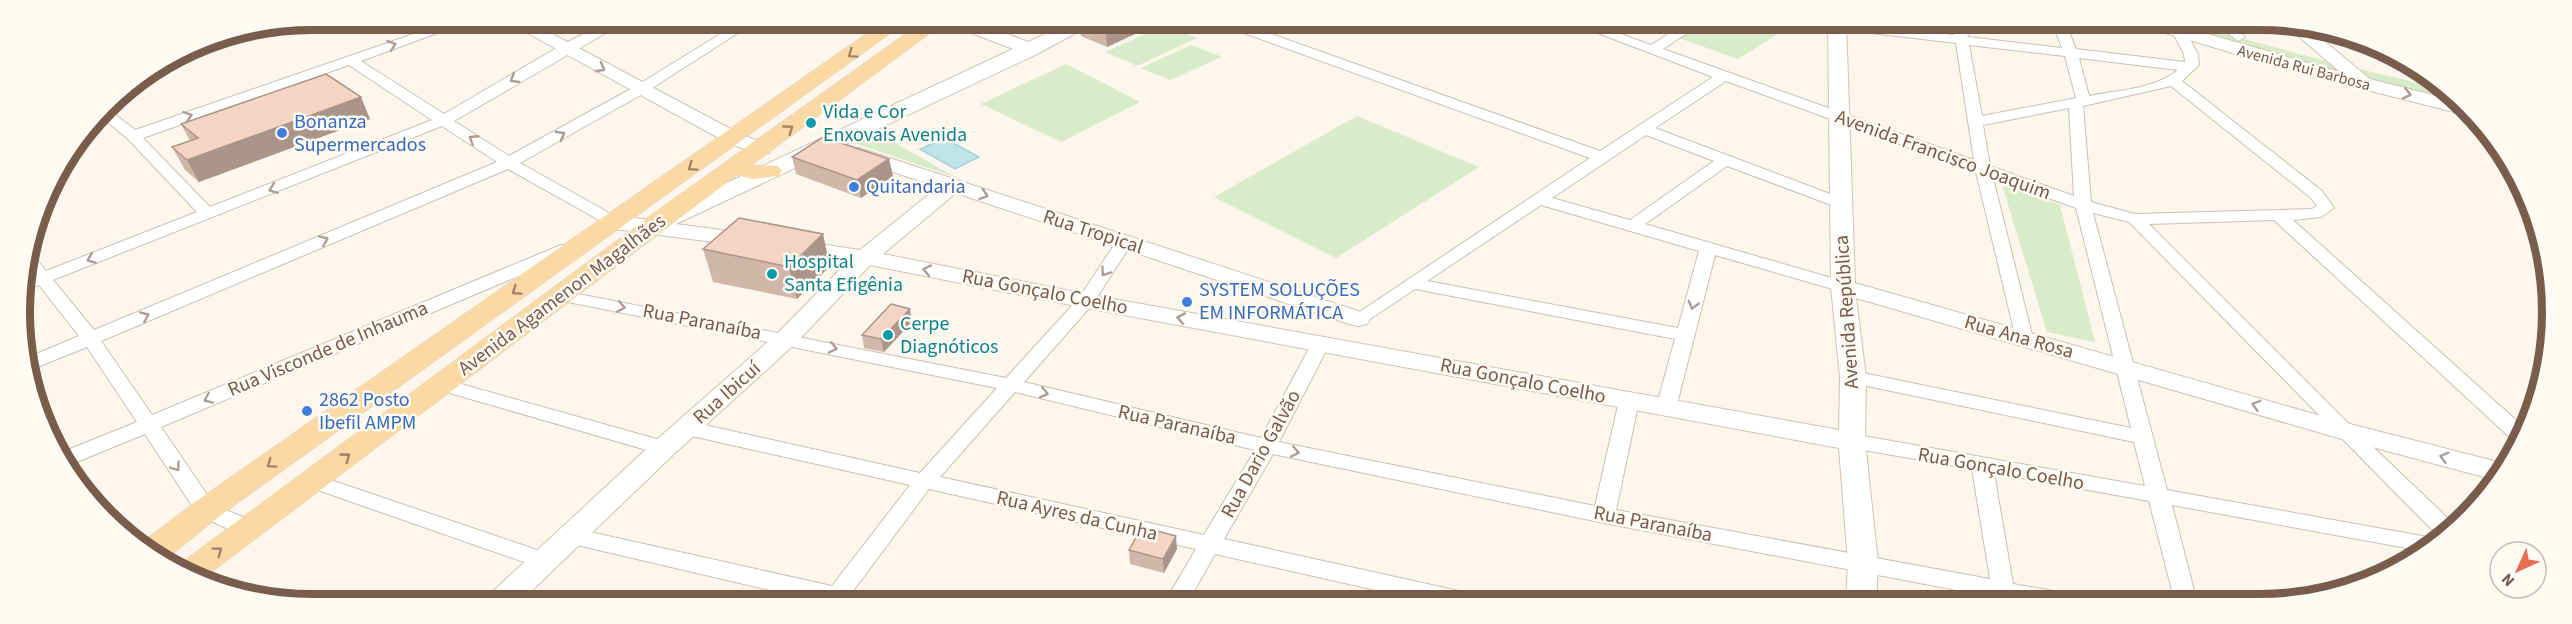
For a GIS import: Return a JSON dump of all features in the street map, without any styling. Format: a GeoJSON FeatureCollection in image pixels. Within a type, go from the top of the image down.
{"type":"FeatureCollection","features":[{"type":"Feature","properties":{"kind":"main road","name":"Avenida Agamenon Magalhães"},"geometry":{"type":"LineString","coordinates":[[158,548],[206,510],[885,30]]}},
{"type":"Feature","properties":{"kind":"main road","name":"Avenida Agamenon Magalhães"},"geometry":{"type":"LineString","coordinates":[[194,568],[735,168],[766,160],[926,30]]}},
{"type":"Feature","properties":{"kind":"street"},"geometry":{"type":"LineString","coordinates":[[133,136],[437,30]]}},
{"type":"Feature","properties":{"kind":"street"},"geometry":{"type":"LineString","coordinates":[[531,30],[733,138],[766,160]]}},
{"type":"Feature","properties":{"kind":"street"},"geometry":{"type":"LineString","coordinates":[[32,282],[445,120],[602,30]]}},
{"type":"Feature","properties":{"kind":"street"},"geometry":{"type":"LineString","coordinates":[[34,362],[509,163],[641,89],[736,30]]}},
{"type":"Feature","properties":{"kind":"street"},"geometry":{"type":"LineString","coordinates":[[980,30],[1031,50]]}},
{"type":"Feature","properties":{"kind":"street"},"geometry":{"type":"LineString","coordinates":[[654,226],[766,160],[828,144],[1070,30]]}},
{"type":"Feature","properties":{"kind":"street"},"geometry":{"type":"LineString","coordinates":[[1249,30],[1601,158]]}},
{"type":"Feature","properties":{"kind":"street","name":"Avenida Francisco Joaquim"},"geometry":{"type":"LineString","coordinates":[[1597,30],[2083,205],[2135,219],[2315,214],[2326,208],[2316,194],[2173,81]]}},
{"type":"Feature","properties":{"kind":"street"},"geometry":{"type":"LineString","coordinates":[[1652,50],[1684,30]]}},
{"type":"Feature","properties":{"kind":"street","name":"Avenida República"},"geometry":{"type":"LineString","coordinates":[[1837,30],[1843,287],[1853,377],[1852,441],[1863,563],[1861,594]]}},
{"type":"Feature","properties":{"kind":"street"},"geometry":{"type":"LineString","coordinates":[[1886,30],[2190,67]]}},
{"type":"Feature","properties":{"kind":"street"},"geometry":{"type":"LineString","coordinates":[[1960,30],[1983,169],[2025,339]]}},
{"type":"Feature","properties":{"kind":"street"},"geometry":{"type":"LineString","coordinates":[[2062,30],[2071,54],[2080,103],[2083,205],[2184,594]]}},
{"type":"Feature","properties":{"kind":"street"},"geometry":{"type":"LineString","coordinates":[[1976,122],[2080,103],[2173,81],[2190,67],[2191,54],[2184,30]]}},
{"type":"Feature","properties":{"kind":"street","name":"Avenida Rui Barbosa"},"geometry":{"type":"LineString","coordinates":[[2191,30],[2365,76],[2450,104]]}},
{"type":"Feature","properties":{"kind":"street","name":"Avenida Rui Barbosa"},"geometry":{"type":"LineString","coordinates":[[2195,30],[2238,37],[2340,63],[2365,76],[2427,84]]}},
{"type":"Feature","properties":{"kind":"street"},"geometry":{"type":"LineString","coordinates":[[2230,30],[2238,37]]}},
{"type":"Feature","properties":{"kind":"street"},"geometry":{"type":"LineString","coordinates":[[2304,33],[2340,63]]}},
{"type":"Feature","properties":{"kind":"street"},"geometry":{"type":"LineString","coordinates":[[2324,38],[2365,76]]}},
{"type":"Feature","properties":{"kind":"street"},"geometry":{"type":"LineString","coordinates":[[350,60],[509,163],[614,222]]}},
{"type":"Feature","properties":{"kind":"street"},"geometry":{"type":"LineString","coordinates":[[1358,319],[1724,76]]}},
{"type":"Feature","properties":{"kind":"street"},"geometry":{"type":"LineString","coordinates":[[109,117],[133,136],[208,214]]}},
{"type":"Feature","properties":{"kind":"street"},"geometry":{"type":"LineString","coordinates":[[1644,129],[1840,203]]}},
{"type":"Feature","properties":{"kind":"street","name":"Rua Tropical"},"geometry":{"type":"LineString","coordinates":[[828,144],[1358,319]]}},
{"type":"Feature","properties":{"kind":"street"},"geometry":{"type":"LineString","coordinates":[[1632,226],[1725,160]]}},
{"type":"Feature","properties":{"kind":"street","name":"Rua Ibicuí"},"geometry":{"type":"LineString","coordinates":[[509,594],[664,448],[787,338],[865,258],[953,185]]}},
{"type":"Feature","properties":{"kind":"street","name":"Rua Ana Rosa"},"geometry":{"type":"LineString","coordinates":[[1539,199],[2344,431],[2494,469]]}},
{"type":"Feature","properties":{"kind":"street"},"geometry":{"type":"LineString","coordinates":[[2279,216],[2516,431]]}},
{"type":"Feature","properties":{"kind":"street"},"geometry":{"type":"LineString","coordinates":[[2135,219],[2344,431],[2443,527]]}},
{"type":"Feature","properties":{"kind":"street","name":"Rua Gonçalo Coelho"},"geometry":{"type":"LineString","coordinates":[[614,222],[865,258],[1086,301],[1982,466],[2422,542]]}},
{"type":"Feature","properties":{"kind":"street","name":"Rua Visconde de Inhauma"},"geometry":{"type":"LineString","coordinates":[[71,457],[591,238]]}},
{"type":"Feature","properties":{"kind":"street"},"geometry":{"type":"LineString","coordinates":[[839,594],[925,480],[1086,301],[1124,243]]}},
{"type":"Feature","properties":{"kind":"street"},"geometry":{"type":"LineString","coordinates":[[1666,408],[1708,248]]}},
{"type":"Feature","properties":{"kind":"street"},"geometry":{"type":"LineString","coordinates":[[34,266],[91,339],[206,510],[247,528]]}},
{"type":"Feature","properties":{"kind":"street"},"geometry":{"type":"LineString","coordinates":[[1411,284],[1686,335]]}},
{"type":"Feature","properties":{"kind":"street","name":"Rua Paranaíba"},"geometry":{"type":"LineString","coordinates":[[563,296],[787,338],[1011,385],[1267,446],[1604,515],[1863,563],[1996,594]]}},
{"type":"Feature","properties":{"kind":"street","name":"Rua Dario Galvão"},"geometry":{"type":"LineString","coordinates":[[1181,594],[1267,446],[1321,343],[1358,319]]}},
{"type":"Feature","properties":{"kind":"street"},"geometry":{"type":"LineString","coordinates":[[1853,377],[2143,437]]}},
{"type":"Feature","properties":{"kind":"street"},"geometry":{"type":"LineString","coordinates":[[443,385],[664,448]]}},
{"type":"Feature","properties":{"kind":"street"},"geometry":{"type":"LineString","coordinates":[[1604,515],[1629,401]]}},
{"type":"Feature","properties":{"kind":"street","name":"Rua Ayres da Cunha"},"geometry":{"type":"LineString","coordinates":[[687,428],[1431,594]]}},
{"type":"Feature","properties":{"kind":"street"},"geometry":{"type":"LineString","coordinates":[[1982,466],[2005,594]]}},
{"type":"Feature","properties":{"kind":"street"},"geometry":{"type":"LineString","coordinates":[[313,481],[544,561]]}},
{"type":"Feature","properties":{"kind":"street"},"geometry":{"type":"LineString","coordinates":[[572,536],[814,594]]}},
{"type":"Feature","properties":{"kind":"green space"},"geometry":{"type":"Polygon","coordinates":[[[1155,30],[1178,30],[1197,38],[1137,66],[1105,52],[1155,30]]]}},
{"type":"Feature","properties":{"kind":"green space"},"geometry":{"type":"Polygon","coordinates":[[[1693,30],[1784,30],[1738,59],[1679,38],[1693,30]]]}},
{"type":"Feature","properties":{"kind":"green space"},"geometry":{"type":"Polygon","coordinates":[[[2188,30],[2212,30],[2337,64],[2350,76],[2188,30]]]}},
{"type":"Feature","properties":{"kind":"green space"},"geometry":{"type":"Polygon","coordinates":[[[1191,45],[1222,57],[1170,80],[1141,68],[1191,45]]]}},
{"type":"Feature","properties":{"kind":"green space"},"geometry":{"type":"Polygon","coordinates":[[[1066,64],[1140,102],[1061,142],[981,104],[1066,64]]]}},
{"type":"Feature","properties":{"kind":"green space"},"geometry":{"type":"Polygon","coordinates":[[[2351,67],[2428,85],[2445,99],[2367,80],[2351,67]]]}},
{"type":"Feature","properties":{"kind":"green space"},"geometry":{"type":"Polygon","coordinates":[[[1357,116],[1479,167],[1336,258],[1214,197],[1357,116]]]}},
{"type":"Feature","properties":{"kind":"green space"},"geometry":{"type":"Polygon","coordinates":[[[876,132],[955,177],[854,143],[876,132]]]}},
{"type":"Feature","properties":{"kind":"green space"},"geometry":{"type":"Polygon","coordinates":[[[2002,185],[2060,205],[2095,342],[2047,332],[2002,185]]]}},
{"type":"Feature","properties":{"kind":"water"},"geometry":{"type":"Polygon","coordinates":[[[944,138],[979,157],[955,169],[920,149],[944,138]]]}},
{"type":"Feature","properties":{"kind":"building"},"geometry":{"type":"Polygon","coordinates":[[[326,74],[361,97],[187,160],[172,147],[198,138],[181,124],[326,74]]]}},
{"type":"Feature","properties":{"kind":"building"},"geometry":{"type":"Polygon","coordinates":[[[823,137],[889,159],[857,180],[792,157],[823,137]]]}},
{"type":"Feature","properties":{"kind":"building"},"geometry":{"type":"Polygon","coordinates":[[[739,218],[823,234],[789,267],[703,249],[739,218]]]}},
{"type":"Feature","properties":{"kind":"building"},"geometry":{"type":"Polygon","coordinates":[[[891,304],[910,309],[881,339],[862,335],[891,304]]]}},
{"type":"Feature","properties":{"kind":"building"},"geometry":{"type":"Polygon","coordinates":[[[1142,527],[1176,536],[1163,559],[1129,550],[1142,527]]]}},
{"type":"Feature","properties":{"kind":"place","name":"Vida e Cor Enxovais Avenida"},"geometry":{"type":"Point","coordinates":[811,123]}},
{"type":"Feature","properties":{"kind":"place","name":"Bonanza Supermercados"},"geometry":{"type":"Point","coordinates":[282,133]}},
{"type":"Feature","properties":{"kind":"place","name":"Quitandaria"},"geometry":{"type":"Point","coordinates":[854,187]}},
{"type":"Feature","properties":{"kind":"place","name":"Hospital Santa Efigênia"},"geometry":{"type":"Point","coordinates":[772,274]}},
{"type":"Feature","properties":{"kind":"place","name":"SYSTEM SOLUÇÕES EM INFORMÁTICA"},"geometry":{"type":"Point","coordinates":[1187,302]}},
{"type":"Feature","properties":{"kind":"place","name":"Cerpe Diagnóticos"},"geometry":{"type":"Point","coordinates":[888,335]}},
{"type":"Feature","properties":{"kind":"place","name":"2862 Posto Ibefil AMPM"},"geometry":{"type":"Point","coordinates":[307,411]}}]}
